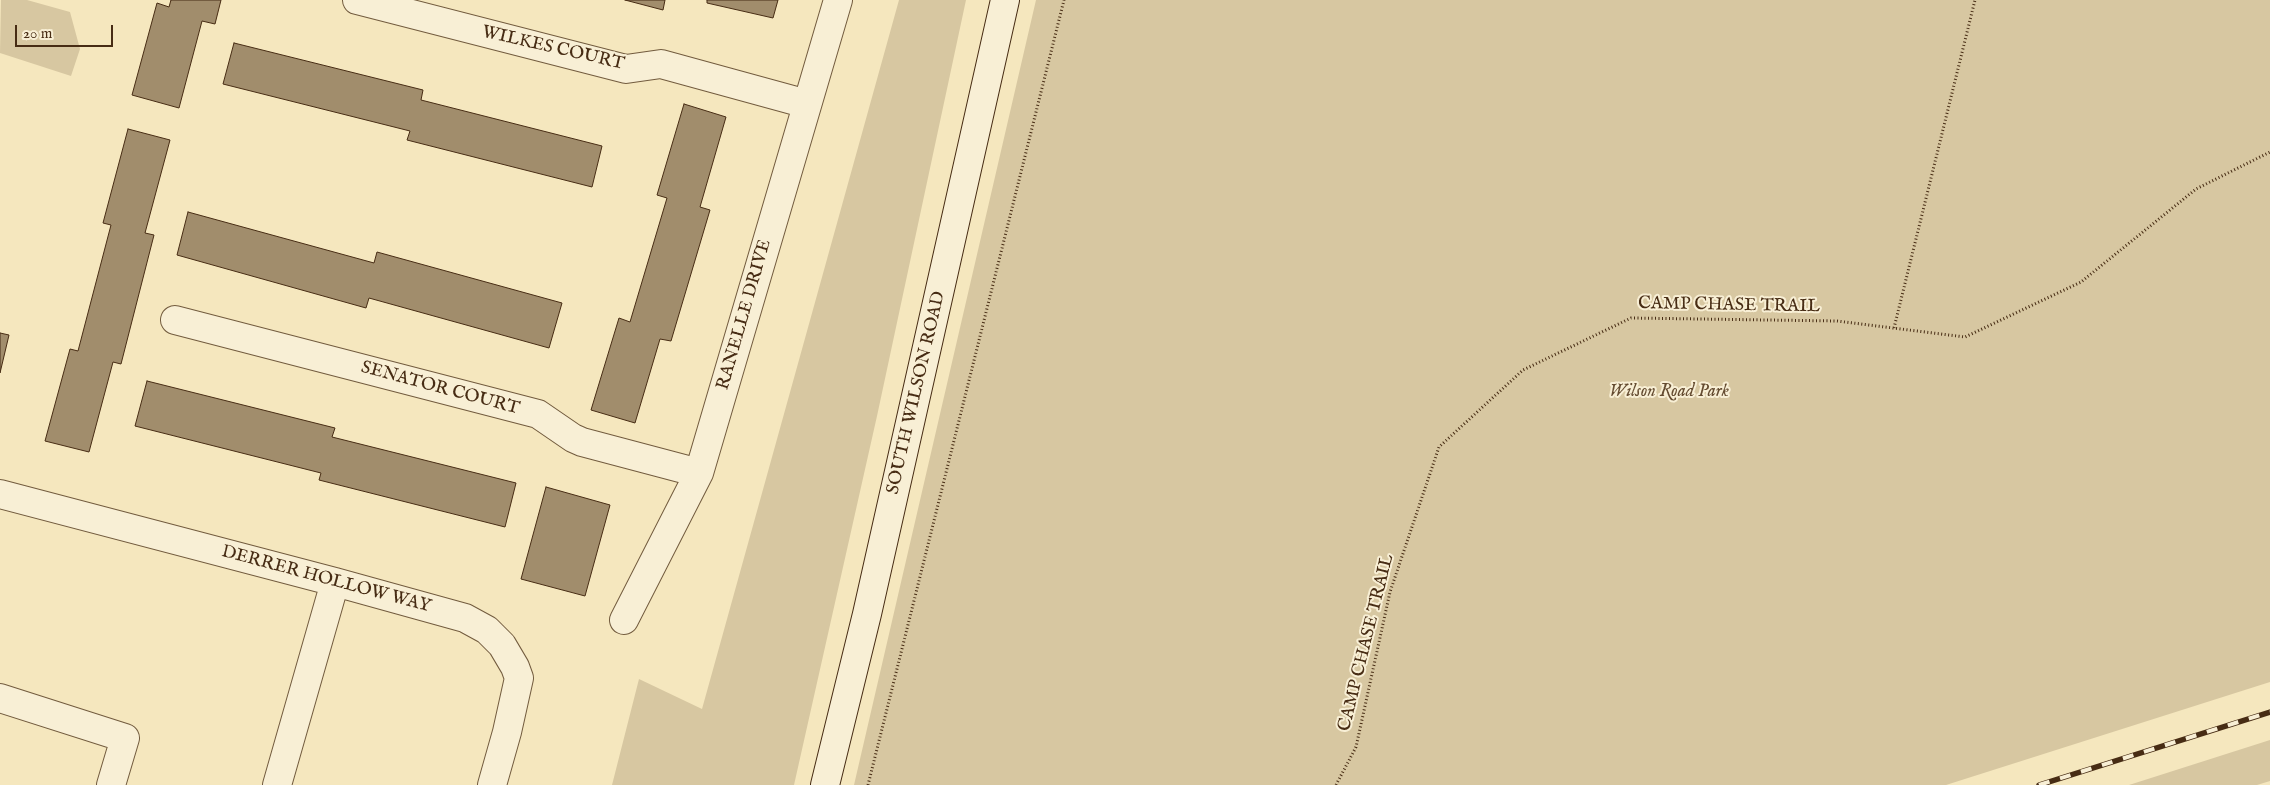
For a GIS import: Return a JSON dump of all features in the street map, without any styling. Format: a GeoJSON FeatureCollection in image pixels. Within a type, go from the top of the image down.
{"type":"FeatureCollection","features":[{"type":"Feature","properties":{"kind":"street","name":"WILKES COURT"},"geometry":{"type":"LineString","coordinates":[[357,0],[626,69],[661,64],[807,104]]}},
{"type":"Feature","properties":{"kind":"street","name":"RANELLE DRIVE"},"geometry":{"type":"LineString","coordinates":[[624,620],[699,472],[838,0]]}},
{"type":"Feature","properties":{"kind":"street","name":"SOUTH WILSON ROAD"},"geometry":{"type":"LineString","coordinates":[[826,785],[870,604],[1005,0]]}},
{"type":"Feature","properties":{"kind":"street","name":"SENATOR COURT"},"geometry":{"type":"LineString","coordinates":[[174,320],[538,414],[572,438],[582,442],[699,472]]}},
{"type":"Feature","properties":{"kind":"street","name":"DERRER HOLLOW WAY"},"geometry":{"type":"LineString","coordinates":[[0,494],[465,618],[487,630],[502,645],[519,678],[507,732],[492,785]]}},
{"type":"Feature","properties":{"kind":"street"},"geometry":{"type":"LineString","coordinates":[[277,785],[335,582]]}},
{"type":"Feature","properties":{"kind":"street"},"geometry":{"type":"LineString","coordinates":[[0,698],[125,738],[111,785]]}},
{"type":"Feature","properties":{"kind":"path"},"geometry":{"type":"LineString","coordinates":[[868,785],[1064,0]]}},
{"type":"Feature","properties":{"kind":"path"},"geometry":{"type":"LineString","coordinates":[[1894,328],[1975,0]]}},
{"type":"Feature","properties":{"kind":"path","name":"CAMP CHASE TRAIL"},"geometry":{"type":"LineString","coordinates":[[1336,785],[1356,747],[1390,592],[1439,447],[1523,370],[1631,318],[1837,321],[1965,337],[2081,282],[2196,189],[2270,152]]}},
{"type":"Feature","properties":{"kind":"green space"},"geometry":{"type":"Polygon","coordinates":[[[1,0],[27,0],[70,12],[80,49],[71,76],[0,53],[1,0]]]}},
{"type":"Feature","properties":{"kind":"green space"},"geometry":{"type":"Polygon","coordinates":[[[899,0],[966,0],[877,416],[794,785],[612,785],[639,679],[702,709],[899,0]]]}},
{"type":"Feature","properties":{"kind":"green space","name":"Wilson Road Park"},"geometry":{"type":"Polygon","coordinates":[[[1036,0],[2270,0],[2270,682],[1946,785],[854,785],[1036,0]]]}},
{"type":"Feature","properties":{"kind":"green space"},"geometry":{"type":"Polygon","coordinates":[[[2270,740],[2270,781],[2257,785],[2129,785],[2270,740]]]}},
{"type":"Feature","properties":{"kind":"building"},"geometry":{"type":"Polygon","coordinates":[[[171,0],[221,0],[215,24],[202,21],[179,108],[132,95],[157,3],[169,7],[171,0]]]}},
{"type":"Feature","properties":{"kind":"building"},"geometry":{"type":"Polygon","coordinates":[[[625,0],[665,0],[663,10],[625,0]]]}},
{"type":"Feature","properties":{"kind":"building"},"geometry":{"type":"Polygon","coordinates":[[[707,0],[778,0],[773,18],[707,3],[707,0]]]}},
{"type":"Feature","properties":{"kind":"building"},"geometry":{"type":"Polygon","coordinates":[[[234,43],[423,90],[421,100],[602,146],[592,187],[407,140],[410,131],[223,84],[234,43]]]}},
{"type":"Feature","properties":{"kind":"building"},"geometry":{"type":"Polygon","coordinates":[[[684,104],[726,117],[700,207],[710,210],[671,341],[660,339],[635,423],[591,410],[619,318],[630,322],[667,198],[657,195],[684,104]]]}},
{"type":"Feature","properties":{"kind":"building"},"geometry":{"type":"Polygon","coordinates":[[[128,129],[170,140],[145,233],[154,235],[121,364],[113,362],[89,452],[45,441],[70,349],[78,351],[111,225],[103,223],[128,129]]]}},
{"type":"Feature","properties":{"kind":"building"},"geometry":{"type":"Polygon","coordinates":[[[188,212],[374,263],[377,252],[562,303],[549,348],[369,298],[366,308],[177,255],[188,212]]]}},
{"type":"Feature","properties":{"kind":"building"},"geometry":{"type":"Polygon","coordinates":[[[0,333],[9,335],[0,373],[0,333]]]}},
{"type":"Feature","properties":{"kind":"building"},"geometry":{"type":"Polygon","coordinates":[[[147,381],[335,428],[332,437],[516,483],[505,527],[319,480],[321,473],[135,426],[147,381]]]}},
{"type":"Feature","properties":{"kind":"building"},"geometry":{"type":"Polygon","coordinates":[[[546,487],[610,505],[585,596],[521,579],[546,487]]]}},
{"type":"Feature","properties":{"kind":"railway"},"geometry":{"type":"LineString","coordinates":[[2039,785],[2270,712]]}}]}
